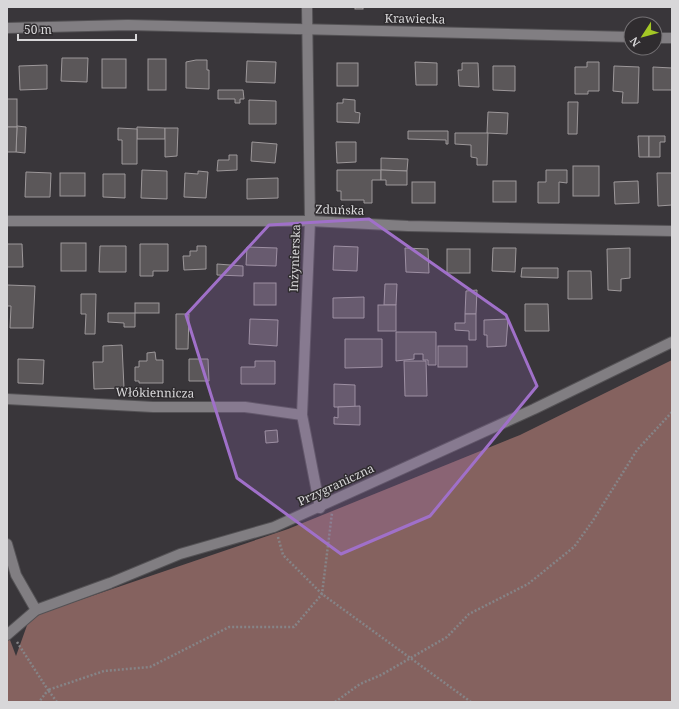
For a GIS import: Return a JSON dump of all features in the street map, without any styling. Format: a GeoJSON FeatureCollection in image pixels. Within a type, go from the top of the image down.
{"type":"FeatureCollection","features":[{"type":"Feature","properties":{"kind":"street","name":"Inżynierska"},"geometry":{"type":"LineString","coordinates":[[307,7],[310,222],[302,415],[320,508]]}},
{"type":"Feature","properties":{"kind":"street","name":"Krawiecka"},"geometry":{"type":"LineString","coordinates":[[7,28],[128,25],[623,37]]}},
{"type":"Feature","properties":{"kind":"street","name":"Zduńska"},"geometry":{"type":"LineString","coordinates":[[7,221],[310,222],[408,226],[672,231]]}},
{"type":"Feature","properties":{"kind":"street","name":"Przygraniczna"},"geometry":{"type":"LineString","coordinates":[[9,633],[36,610],[110,583],[180,554],[274,527],[320,508],[334,499],[534,409],[672,342]]}},
{"type":"Feature","properties":{"kind":"street","name":"Włókiennicza"},"geometry":{"type":"LineString","coordinates":[[7,399],[153,407],[245,407],[302,415]]}},
{"type":"Feature","properties":{"kind":"street"},"geometry":{"type":"LineString","coordinates":[[7,544],[16,575],[36,610]]}},
{"type":"Feature","properties":{"kind":"path"},"geometry":{"type":"LineString","coordinates":[[335,702],[360,684],[381,676],[447,637],[469,614],[528,584],[574,547],[592,522],[637,450],[672,412]]}},
{"type":"Feature","properties":{"kind":"path"},"geometry":{"type":"LineString","coordinates":[[39,702],[48,690],[104,671],[150,667],[229,627],[294,627],[322,594],[334,499]]}},
{"type":"Feature","properties":{"kind":"path"},"geometry":{"type":"LineString","coordinates":[[274,527],[283,555],[322,594],[411,657],[471,702]]}},
{"type":"Feature","properties":{"kind":"path"},"geometry":{"type":"LineString","coordinates":[[9,633],[57,702]]}},
{"type":"Feature","properties":{"kind":"highlighted area"},"geometry":{"type":"Polygon","coordinates":[[[369,219],[506,315],[537,386],[430,516],[341,554],[237,478],[186,315],[269,225],[369,219]]]}},
{"type":"Feature","properties":{"kind":"shaded area"},"geometry":{"type":"Polygon","coordinates":[[[672,360],[672,702],[7,702],[7,632],[16,656],[30,617],[288,529],[520,435],[672,360]]]}},
{"type":"Feature","properties":{"kind":"building"},"geometry":{"type":"Polygon","coordinates":[[[355,7],[363,7],[363,9],[355,9],[355,7]]]}},
{"type":"Feature","properties":{"kind":"building"},"geometry":{"type":"Polygon","coordinates":[[[62,58],[88,58],[87,82],[61,81],[62,58]]]}},
{"type":"Feature","properties":{"kind":"building"},"geometry":{"type":"Polygon","coordinates":[[[102,59],[126,59],[126,88],[102,88],[102,59]]]}},
{"type":"Feature","properties":{"kind":"building"},"geometry":{"type":"Polygon","coordinates":[[[148,59],[166,59],[166,90],[148,90],[148,59]]]}},
{"type":"Feature","properties":{"kind":"building"},"geometry":{"type":"Polygon","coordinates":[[[207,60],[207,70],[209,70],[209,89],[186,88],[186,62],[207,60]]]}},
{"type":"Feature","properties":{"kind":"building"},"geometry":{"type":"Polygon","coordinates":[[[247,61],[276,62],[275,83],[246,82],[247,61]]]}},
{"type":"Feature","properties":{"kind":"building"},"geometry":{"type":"Polygon","coordinates":[[[415,62],[437,63],[437,85],[416,85],[415,62]]]}},
{"type":"Feature","properties":{"kind":"building"},"geometry":{"type":"Polygon","coordinates":[[[587,62],[599,62],[599,91],[588,91],[588,94],[575,94],[575,67],[587,67],[587,62]]]}},
{"type":"Feature","properties":{"kind":"building"},"geometry":{"type":"Polygon","coordinates":[[[337,63],[358,63],[358,86],[337,86],[337,63]]]}},
{"type":"Feature","properties":{"kind":"building"},"geometry":{"type":"Polygon","coordinates":[[[462,63],[478,63],[479,87],[459,86],[458,70],[462,70],[462,63]]]}},
{"type":"Feature","properties":{"kind":"building"},"geometry":{"type":"Polygon","coordinates":[[[47,65],[47,89],[20,90],[19,66],[47,65]]]}},
{"type":"Feature","properties":{"kind":"building"},"geometry":{"type":"Polygon","coordinates":[[[493,66],[515,66],[515,91],[493,90],[493,66]]]}},
{"type":"Feature","properties":{"kind":"building"},"geometry":{"type":"Polygon","coordinates":[[[614,66],[639,67],[638,103],[622,103],[623,92],[613,91],[614,66]]]}},
{"type":"Feature","properties":{"kind":"building"},"geometry":{"type":"Polygon","coordinates":[[[653,67],[672,68],[672,90],[653,90],[653,67]]]}},
{"type":"Feature","properties":{"kind":"building"},"geometry":{"type":"Polygon","coordinates":[[[218,90],[243,90],[244,99],[240,99],[240,103],[235,103],[235,99],[218,99],[218,90]]]}},
{"type":"Feature","properties":{"kind":"building"},"geometry":{"type":"Polygon","coordinates":[[[7,99],[17,99],[17,127],[7,127],[7,99]]]}},
{"type":"Feature","properties":{"kind":"building"},"geometry":{"type":"Polygon","coordinates":[[[343,99],[355,100],[355,112],[360,113],[359,123],[337,122],[337,103],[343,103],[343,99]]]}},
{"type":"Feature","properties":{"kind":"building"},"geometry":{"type":"Polygon","coordinates":[[[249,100],[276,101],[276,124],[249,124],[249,100]]]}},
{"type":"Feature","properties":{"kind":"building"},"geometry":{"type":"Polygon","coordinates":[[[568,102],[578,102],[577,134],[568,134],[568,102]]]}},
{"type":"Feature","properties":{"kind":"building"},"geometry":{"type":"Polygon","coordinates":[[[488,112],[508,113],[507,134],[487,133],[488,112]]]}},
{"type":"Feature","properties":{"kind":"building"},"geometry":{"type":"Polygon","coordinates":[[[17,126],[26,127],[25,153],[16,152],[17,126]]]}},
{"type":"Feature","properties":{"kind":"building"},"geometry":{"type":"Polygon","coordinates":[[[7,127],[17,127],[16,152],[7,152],[7,127]]]}},
{"type":"Feature","properties":{"kind":"building"},"geometry":{"type":"Polygon","coordinates":[[[137,127],[165,128],[165,139],[137,139],[137,127]]]}},
{"type":"Feature","properties":{"kind":"building"},"geometry":{"type":"Polygon","coordinates":[[[118,128],[137,129],[137,164],[122,164],[122,140],[118,140],[118,128]]]}},
{"type":"Feature","properties":{"kind":"building"},"geometry":{"type":"Polygon","coordinates":[[[165,128],[178,128],[177,156],[165,157],[165,128]]]}},
{"type":"Feature","properties":{"kind":"building"},"geometry":{"type":"Polygon","coordinates":[[[408,131],[448,131],[448,144],[446,144],[446,140],[408,139],[408,131]]]}},
{"type":"Feature","properties":{"kind":"building"},"geometry":{"type":"Polygon","coordinates":[[[455,133],[488,133],[487,165],[477,165],[477,158],[471,157],[471,145],[455,144],[455,133]]]}},
{"type":"Feature","properties":{"kind":"building"},"geometry":{"type":"Polygon","coordinates":[[[638,136],[649,136],[649,157],[639,157],[638,136]]]}},
{"type":"Feature","properties":{"kind":"building"},"geometry":{"type":"Polygon","coordinates":[[[649,136],[665,136],[665,142],[660,142],[660,157],[649,157],[649,136]]]}},
{"type":"Feature","properties":{"kind":"building"},"geometry":{"type":"Polygon","coordinates":[[[252,142],[277,144],[275,163],[251,161],[252,142]]]}},
{"type":"Feature","properties":{"kind":"building"},"geometry":{"type":"Polygon","coordinates":[[[336,142],[356,142],[356,162],[337,163],[336,142]]]}},
{"type":"Feature","properties":{"kind":"building"},"geometry":{"type":"Polygon","coordinates":[[[229,155],[237,155],[237,170],[217,171],[218,160],[229,160],[229,155]]]}},
{"type":"Feature","properties":{"kind":"building"},"geometry":{"type":"Polygon","coordinates":[[[381,158],[408,159],[407,171],[381,170],[381,158]]]}},
{"type":"Feature","properties":{"kind":"building"},"geometry":{"type":"Polygon","coordinates":[[[573,166],[599,166],[599,196],[573,196],[573,166]]]}},
{"type":"Feature","properties":{"kind":"building"},"geometry":{"type":"Polygon","coordinates":[[[142,170],[167,171],[167,199],[141,198],[142,170]]]}},
{"type":"Feature","properties":{"kind":"building"},"geometry":{"type":"Polygon","coordinates":[[[337,170],[381,170],[381,180],[372,180],[372,203],[364,203],[364,200],[341,200],[341,191],[337,191],[337,170]]]}},
{"type":"Feature","properties":{"kind":"building"},"geometry":{"type":"Polygon","coordinates":[[[381,170],[407,171],[407,185],[386,185],[386,180],[381,180],[381,170]]]}},
{"type":"Feature","properties":{"kind":"building"},"geometry":{"type":"Polygon","coordinates":[[[546,170],[567,170],[567,183],[559,182],[559,203],[538,203],[538,182],[546,182],[546,170]]]}},
{"type":"Feature","properties":{"kind":"building"},"geometry":{"type":"Polygon","coordinates":[[[198,171],[208,172],[206,198],[184,197],[185,173],[198,174],[198,171]]]}},
{"type":"Feature","properties":{"kind":"building"},"geometry":{"type":"Polygon","coordinates":[[[26,172],[51,173],[50,197],[25,197],[26,172]]]}},
{"type":"Feature","properties":{"kind":"building"},"geometry":{"type":"Polygon","coordinates":[[[60,173],[85,173],[85,196],[60,196],[60,173]]]}},
{"type":"Feature","properties":{"kind":"building"},"geometry":{"type":"Polygon","coordinates":[[[657,173],[672,173],[672,205],[658,206],[657,173]]]}},
{"type":"Feature","properties":{"kind":"building"},"geometry":{"type":"Polygon","coordinates":[[[103,174],[125,174],[125,198],[103,197],[103,174]]]}},
{"type":"Feature","properties":{"kind":"building"},"geometry":{"type":"Polygon","coordinates":[[[278,178],[278,198],[247,199],[247,179],[278,178]]]}},
{"type":"Feature","properties":{"kind":"building"},"geometry":{"type":"Polygon","coordinates":[[[493,181],[516,181],[516,202],[493,202],[493,181]]]}},
{"type":"Feature","properties":{"kind":"building"},"geometry":{"type":"Polygon","coordinates":[[[638,181],[639,203],[615,204],[614,182],[638,181]]]}},
{"type":"Feature","properties":{"kind":"building"},"geometry":{"type":"Polygon","coordinates":[[[412,182],[435,182],[435,203],[412,203],[412,182]]]}},
{"type":"Feature","properties":{"kind":"building"},"geometry":{"type":"Polygon","coordinates":[[[61,243],[86,243],[86,271],[61,271],[61,243]]]}},
{"type":"Feature","properties":{"kind":"building"},"geometry":{"type":"Polygon","coordinates":[[[7,244],[22,244],[23,267],[7,267],[7,244]]]}},
{"type":"Feature","properties":{"kind":"building"},"geometry":{"type":"Polygon","coordinates":[[[140,244],[168,244],[168,271],[153,271],[153,276],[140,276],[140,244]]]}},
{"type":"Feature","properties":{"kind":"building"},"geometry":{"type":"Polygon","coordinates":[[[100,246],[126,246],[126,272],[99,272],[100,246]]]}},
{"type":"Feature","properties":{"kind":"building"},"geometry":{"type":"Polygon","coordinates":[[[197,246],[206,246],[206,269],[184,270],[183,256],[190,256],[190,251],[197,251],[197,246]]]}},
{"type":"Feature","properties":{"kind":"building"},"geometry":{"type":"Polygon","coordinates":[[[334,246],[358,247],[357,271],[333,270],[334,246]]]}},
{"type":"Feature","properties":{"kind":"building"},"geometry":{"type":"Polygon","coordinates":[[[247,247],[277,248],[276,266],[246,265],[247,247]]]}},
{"type":"Feature","properties":{"kind":"building"},"geometry":{"type":"Polygon","coordinates":[[[405,248],[428,249],[429,273],[406,272],[405,248]]]}},
{"type":"Feature","properties":{"kind":"building"},"geometry":{"type":"Polygon","coordinates":[[[493,248],[516,248],[515,272],[492,271],[493,248]]]}},
{"type":"Feature","properties":{"kind":"building"},"geometry":{"type":"Polygon","coordinates":[[[630,248],[630,278],[621,279],[621,291],[608,290],[607,249],[630,248]]]}},
{"type":"Feature","properties":{"kind":"building"},"geometry":{"type":"Polygon","coordinates":[[[447,249],[470,249],[470,273],[447,273],[447,249]]]}},
{"type":"Feature","properties":{"kind":"building"},"geometry":{"type":"Polygon","coordinates":[[[217,264],[243,266],[243,276],[217,275],[217,264]]]}},
{"type":"Feature","properties":{"kind":"building"},"geometry":{"type":"Polygon","coordinates":[[[522,268],[558,268],[558,278],[521,277],[522,268]]]}},
{"type":"Feature","properties":{"kind":"building"},"geometry":{"type":"Polygon","coordinates":[[[568,271],[591,271],[592,299],[568,299],[568,271]]]}},
{"type":"Feature","properties":{"kind":"building"},"geometry":{"type":"Polygon","coordinates":[[[254,283],[276,283],[276,305],[254,305],[254,283]]]}},
{"type":"Feature","properties":{"kind":"building"},"geometry":{"type":"Polygon","coordinates":[[[385,284],[397,284],[396,305],[384,305],[385,284]]]}},
{"type":"Feature","properties":{"kind":"building"},"geometry":{"type":"Polygon","coordinates":[[[7,285],[35,286],[33,328],[10,328],[11,306],[7,306],[7,285]]]}},
{"type":"Feature","properties":{"kind":"building"},"geometry":{"type":"Polygon","coordinates":[[[477,290],[476,314],[465,314],[466,291],[477,290]]]}},
{"type":"Feature","properties":{"kind":"building"},"geometry":{"type":"Polygon","coordinates":[[[81,294],[96,294],[95,334],[85,334],[86,314],[81,314],[81,294]]]}},
{"type":"Feature","properties":{"kind":"building"},"geometry":{"type":"Polygon","coordinates":[[[364,297],[364,318],[333,318],[333,298],[364,297]]]}},
{"type":"Feature","properties":{"kind":"building"},"geometry":{"type":"Polygon","coordinates":[[[135,303],[159,303],[159,313],[135,313],[135,303]]]}},
{"type":"Feature","properties":{"kind":"building"},"geometry":{"type":"Polygon","coordinates":[[[525,304],[548,304],[549,331],[525,331],[525,304]]]}},
{"type":"Feature","properties":{"kind":"building"},"geometry":{"type":"Polygon","coordinates":[[[378,305],[396,305],[396,331],[378,331],[378,305]]]}},
{"type":"Feature","properties":{"kind":"building"},"geometry":{"type":"Polygon","coordinates":[[[108,313],[135,313],[135,327],[124,327],[124,323],[108,322],[108,313]]]}},
{"type":"Feature","properties":{"kind":"building"},"geometry":{"type":"Polygon","coordinates":[[[176,314],[189,314],[188,349],[176,349],[176,314]]]}},
{"type":"Feature","properties":{"kind":"building"},"geometry":{"type":"Polygon","coordinates":[[[465,314],[476,314],[476,340],[469,340],[469,331],[455,330],[455,323],[465,323],[465,314]]]}},
{"type":"Feature","properties":{"kind":"building"},"geometry":{"type":"Polygon","coordinates":[[[250,319],[278,320],[277,346],[249,344],[250,319]]]}},
{"type":"Feature","properties":{"kind":"building"},"geometry":{"type":"Polygon","coordinates":[[[508,319],[506,346],[487,347],[487,335],[484,335],[484,320],[508,319]]]}},
{"type":"Feature","properties":{"kind":"building"},"geometry":{"type":"Polygon","coordinates":[[[396,332],[436,332],[436,365],[428,365],[428,360],[423,360],[423,354],[414,354],[414,359],[396,361],[396,332]]]}},
{"type":"Feature","properties":{"kind":"building"},"geometry":{"type":"Polygon","coordinates":[[[345,339],[382,339],[382,367],[345,368],[345,339]]]}},
{"type":"Feature","properties":{"kind":"building"},"geometry":{"type":"Polygon","coordinates":[[[122,345],[124,388],[94,389],[93,362],[103,362],[103,346],[122,345]]]}},
{"type":"Feature","properties":{"kind":"building"},"geometry":{"type":"Polygon","coordinates":[[[438,346],[467,346],[467,367],[438,367],[438,346]]]}},
{"type":"Feature","properties":{"kind":"building"},"geometry":{"type":"Polygon","coordinates":[[[155,352],[156,360],[163,360],[163,383],[139,383],[139,381],[135,381],[135,367],[139,367],[139,361],[147,361],[147,353],[155,352]]]}},
{"type":"Feature","properties":{"kind":"building"},"geometry":{"type":"Polygon","coordinates":[[[18,359],[44,360],[43,384],[18,383],[18,359]]]}},
{"type":"Feature","properties":{"kind":"building"},"geometry":{"type":"Polygon","coordinates":[[[189,359],[208,359],[209,381],[189,381],[189,359]]]}},
{"type":"Feature","properties":{"kind":"building"},"geometry":{"type":"Polygon","coordinates":[[[255,361],[275,361],[275,384],[241,384],[241,367],[255,367],[255,361]]]}},
{"type":"Feature","properties":{"kind":"building"},"geometry":{"type":"Polygon","coordinates":[[[404,361],[426,361],[427,396],[405,396],[404,361]]]}},
{"type":"Feature","properties":{"kind":"building"},"geometry":{"type":"Polygon","coordinates":[[[334,384],[355,385],[355,407],[334,407],[334,384]]]}},
{"type":"Feature","properties":{"kind":"building"},"geometry":{"type":"Polygon","coordinates":[[[360,406],[360,425],[334,424],[334,417],[338,418],[338,407],[360,406]]]}},
{"type":"Feature","properties":{"kind":"building"},"geometry":{"type":"Polygon","coordinates":[[[277,430],[278,442],[266,443],[265,431],[277,430]]]}}]}
